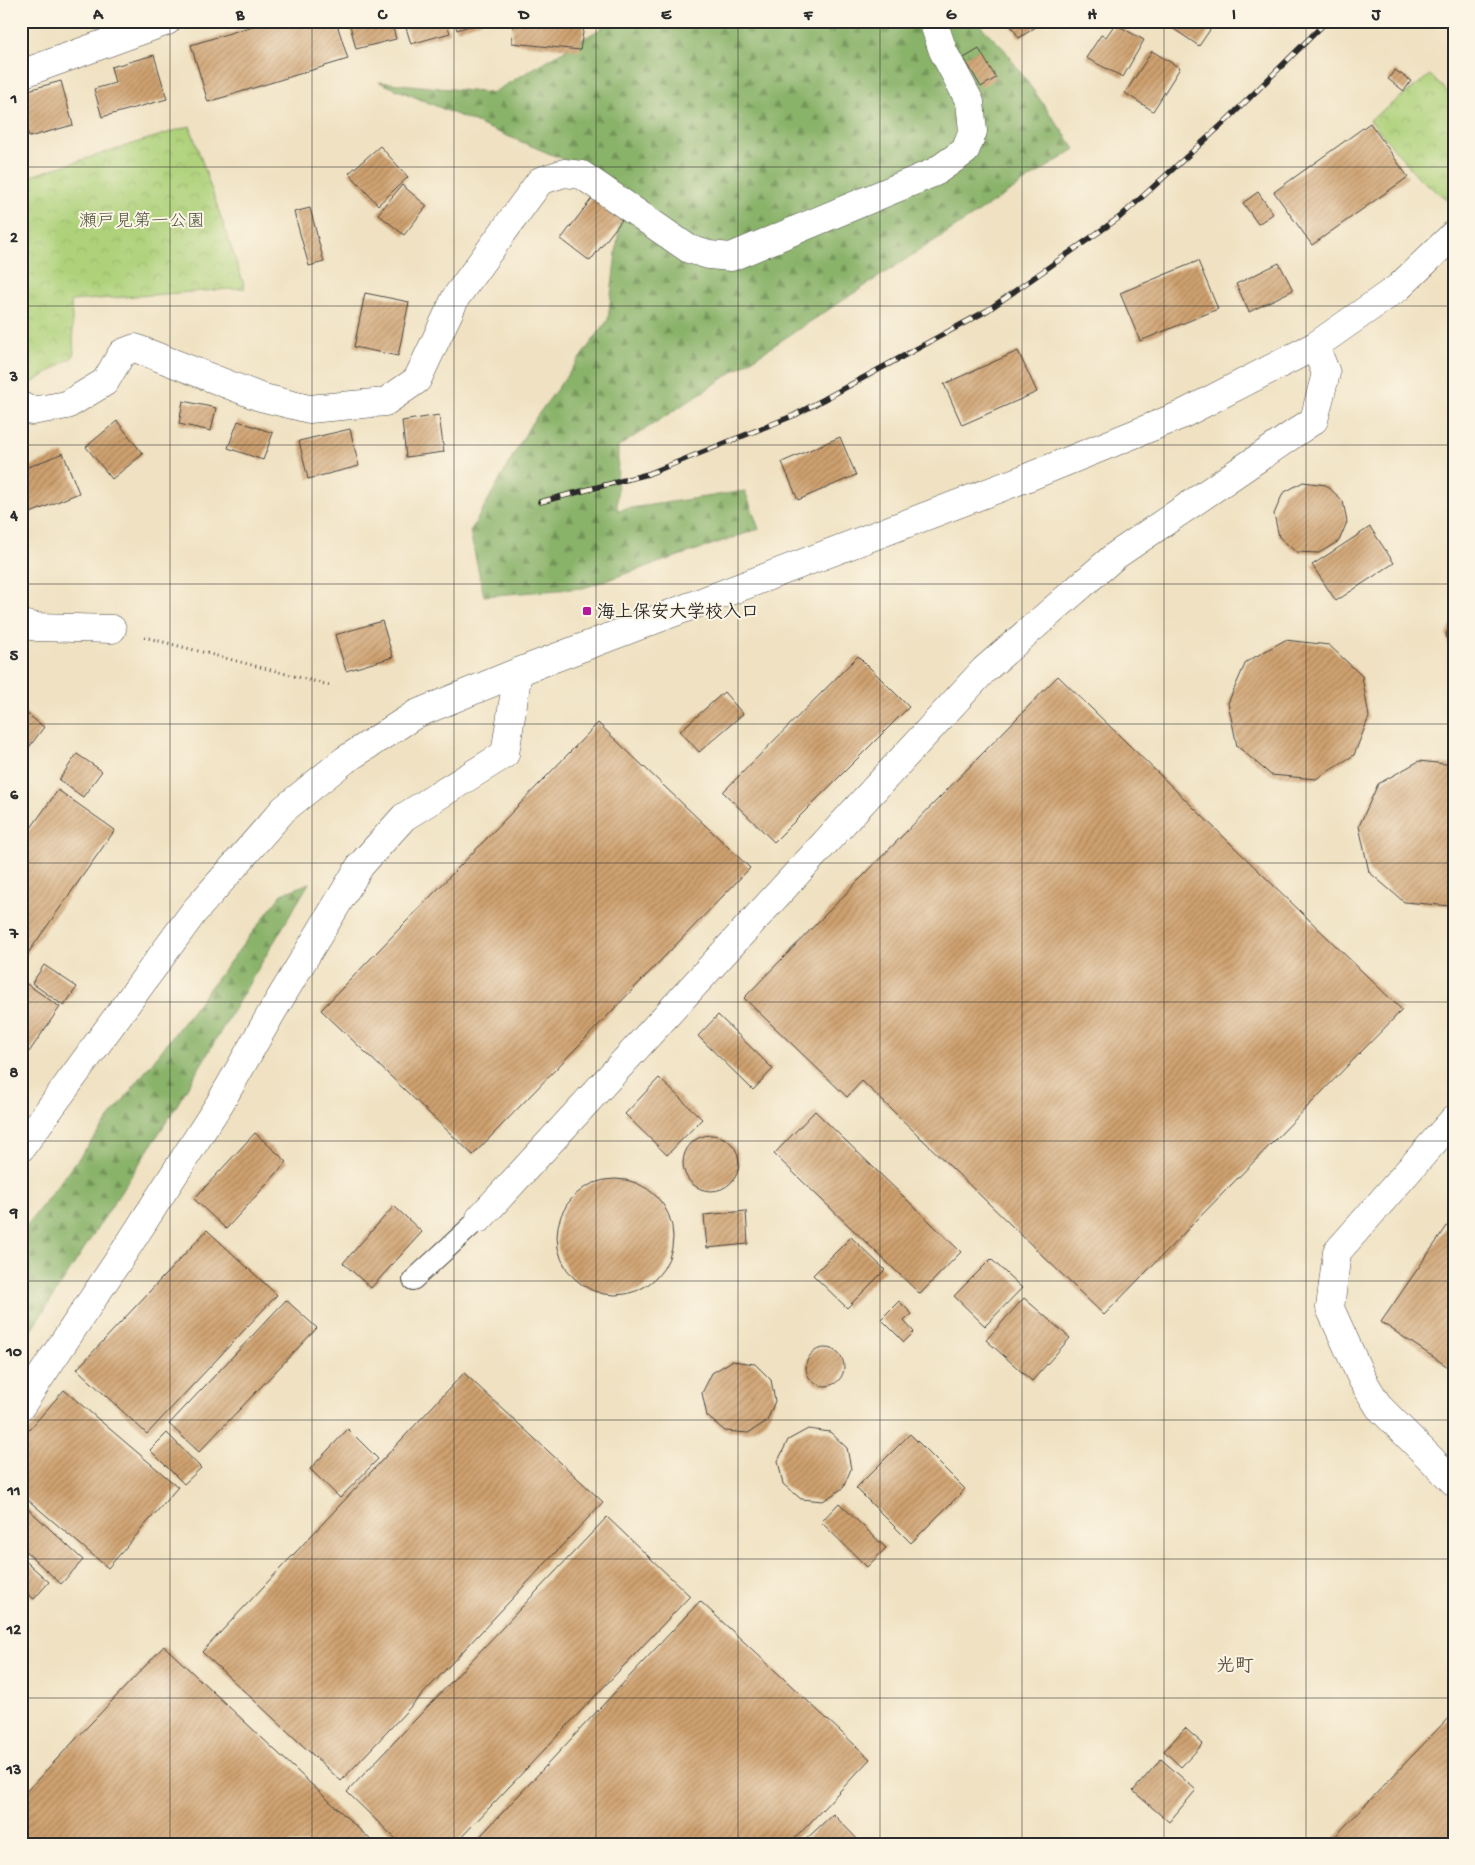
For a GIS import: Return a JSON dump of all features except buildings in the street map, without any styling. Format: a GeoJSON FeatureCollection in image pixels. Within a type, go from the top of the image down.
{"type":"FeatureCollection","features":[{"type":"Feature","properties":{"kind":"street"},"geometry":{"type":"LineString","coordinates":[[21,74],[167,21]]}},
{"type":"Feature","properties":{"kind":"street"},"geometry":{"type":"LineString","coordinates":[[21,406],[32,411],[67,405],[105,382],[122,353],[135,348],[260,397],[309,409],[385,402],[417,380],[456,297],[540,181],[564,173],[582,175],[689,249],[709,255],[731,257],[926,176],[965,151],[973,131],[970,102],[943,51],[933,21]]}},
{"type":"Feature","properties":{"kind":"street"},"geometry":{"type":"LineString","coordinates":[[21,1148],[193,913],[284,809],[345,760],[416,714],[518,672],[1031,476],[1182,415],[1315,346],[1399,287],[1454,234]]}},
{"type":"Feature","properties":{"kind":"street"},"geometry":{"type":"LineString","coordinates":[[480,1218],[984,670],[1115,556],[1314,420],[1326,373],[1315,346]]}},
{"type":"Feature","properties":{"kind":"street"},"geometry":{"type":"LineString","coordinates":[[21,624],[37,627],[112,629]]}},
{"type":"Feature","properties":{"kind":"street"},"geometry":{"type":"LineString","coordinates":[[21,1406],[126,1249],[220,1103],[272,1012],[360,866],[404,817],[505,754],[518,672]]}},
{"type":"Feature","properties":{"kind":"street"},"geometry":{"type":"LineString","coordinates":[[1454,1120],[1337,1252],[1330,1308],[1362,1379],[1379,1407],[1454,1482]]}},
{"type":"Feature","properties":{"kind":"lane"},"geometry":{"type":"LineString","coordinates":[[413,1280],[480,1218]]}},
{"type":"Feature","properties":{"kind":"path"},"geometry":{"type":"LineString","coordinates":[[112,629],[329,685]]}},
{"type":"Feature","properties":{"kind":"green space"},"geometry":{"type":"Polygon","coordinates":[[[602,21],[976,21],[1004,49],[1075,149],[618,447],[617,510],[745,491],[759,529],[583,588],[484,596],[470,532],[531,424],[608,320],[623,195],[567,161],[379,82],[492,93],[602,28],[602,21]]]}},
{"type":"Feature","properties":{"kind":"green space"},"geometry":{"type":"Polygon","coordinates":[[[1430,75],[1454,98],[1454,205],[1419,178],[1370,120],[1430,75]]]}},
{"type":"Feature","properties":{"kind":"green space","name":"瀬戸見第一公園"},"geometry":{"type":"Polygon","coordinates":[[[190,126],[245,288],[71,301],[74,356],[21,390],[21,179],[190,126]]]}},
{"type":"Feature","properties":{"kind":"green space"},"geometry":{"type":"Polygon","coordinates":[[[309,883],[174,1110],[21,1346],[21,1233],[282,894],[309,883]]]}},
{"type":"Feature","properties":{"kind":"railway"},"geometry":{"type":"LineString","coordinates":[[540,502],[648,474],[795,415],[988,310],[1120,217],[1226,121],[1327,21]]}},
{"type":"Feature","properties":{"kind":"place","name":"海上保安大学校入口"},"geometry":{"type":"Point","coordinates":[587,611]}},
{"type":"Feature","properties":{"kind":"district","name":"光町"},"geometry":{"type":"Point","coordinates":[1235,1664]}}]}
